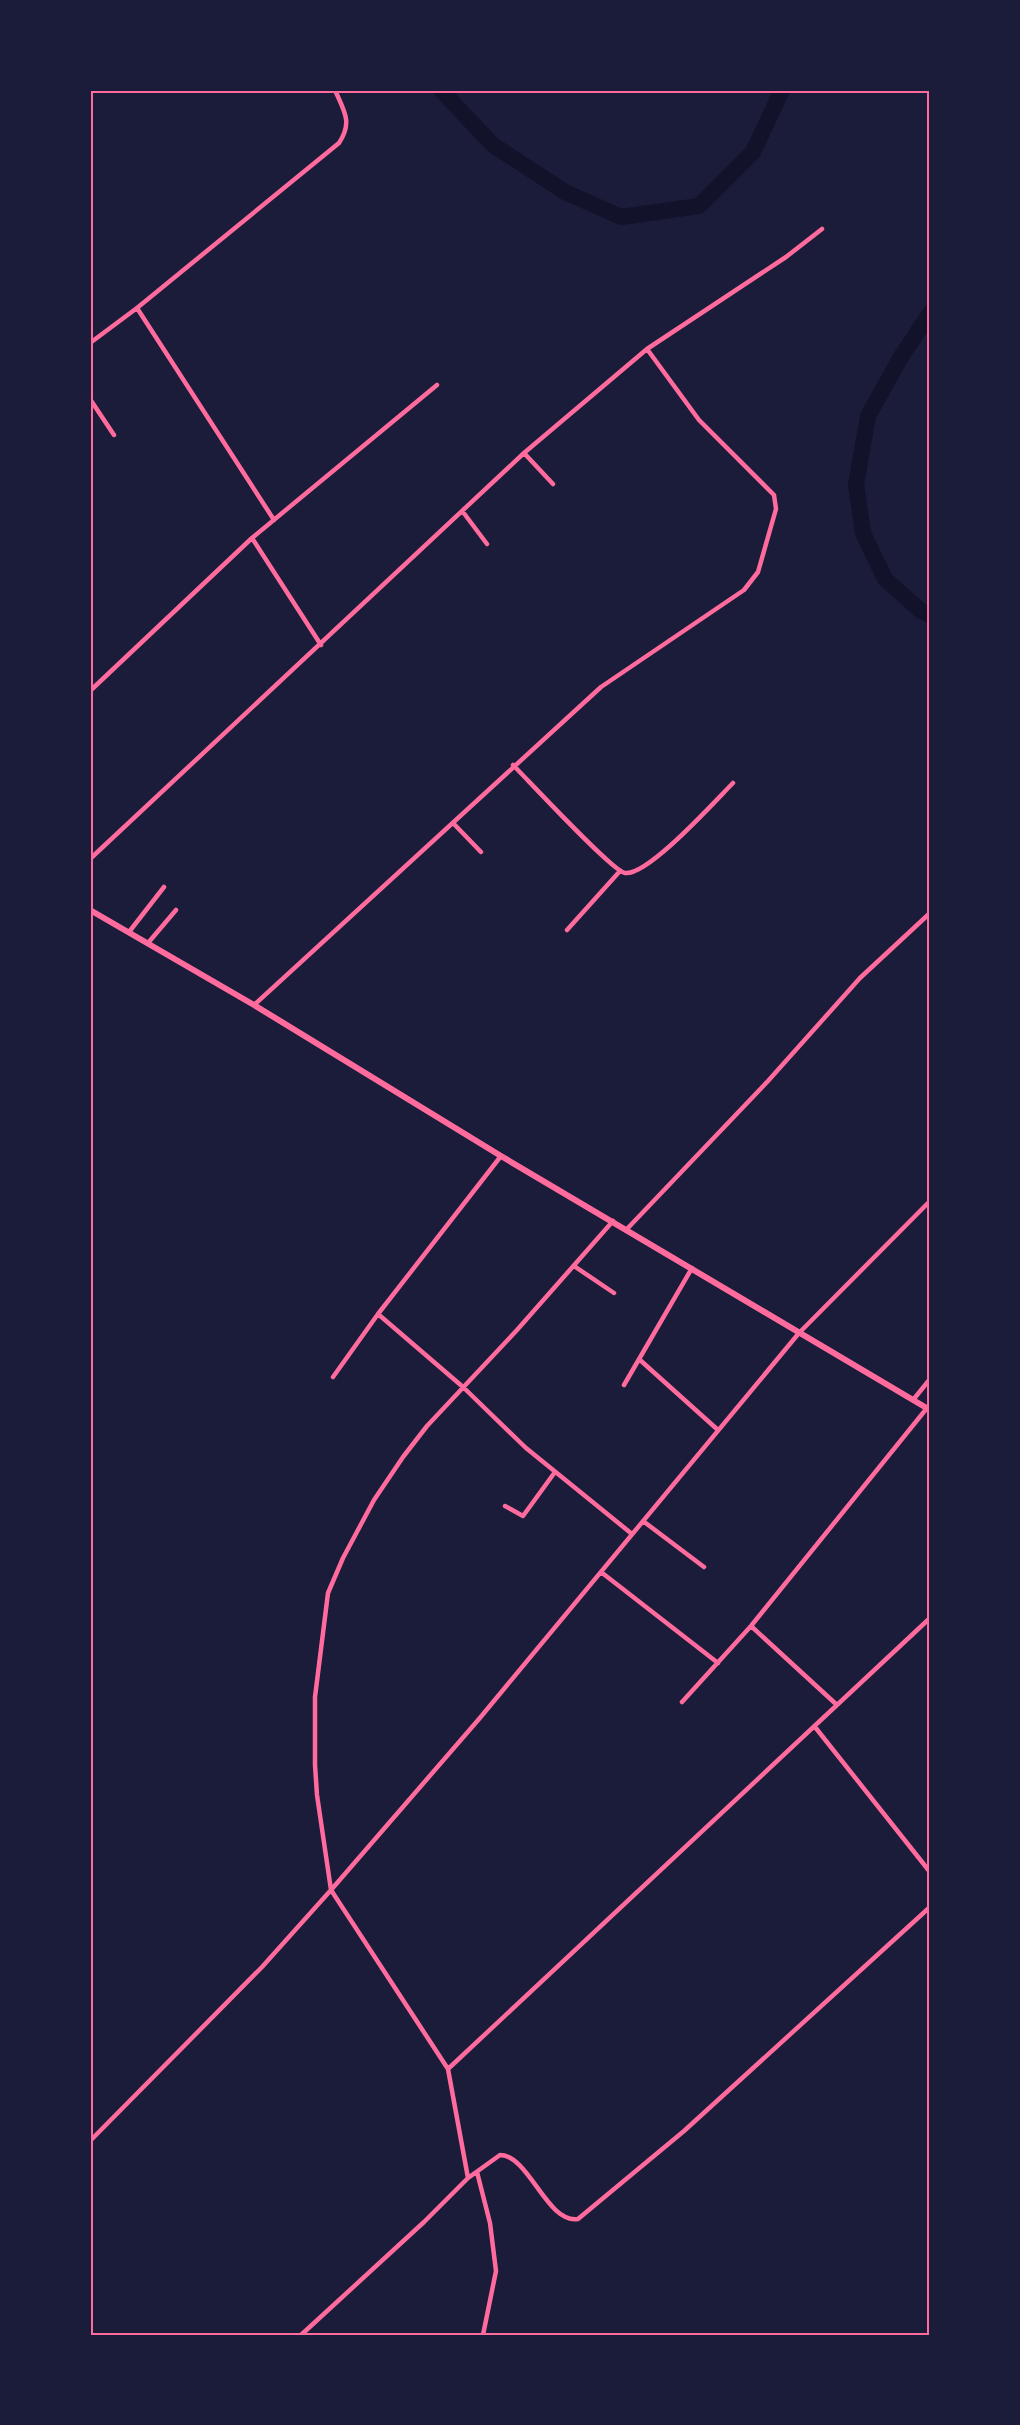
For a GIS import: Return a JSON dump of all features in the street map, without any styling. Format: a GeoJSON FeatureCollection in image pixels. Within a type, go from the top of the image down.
{"type":"FeatureCollection","features":[{"type":"Feature","properties":{"kind":"street"},"geometry":{"type":"LineString","coordinates":[[90,344],[339,143],[346,132],[347,119],[335,90]]}},
{"type":"Feature","properties":{"kind":"street"},"geometry":{"type":"LineString","coordinates":[[90,859],[524,453],[647,349],[786,257],[822,229]]}},
{"type":"Feature","properties":{"kind":"street"},"geometry":{"type":"LineString","coordinates":[[137,308],[274,520]]}},
{"type":"Feature","properties":{"kind":"street"},"geometry":{"type":"LineString","coordinates":[[254,1005],[513,765],[601,687],[744,590],[758,572],[776,509],[774,495],[699,420],[647,349]]}},
{"type":"Feature","properties":{"kind":"street"},"geometry":{"type":"LineString","coordinates":[[90,691],[252,538],[437,385]]}},
{"type":"Feature","properties":{"kind":"street"},"geometry":{"type":"LineString","coordinates":[[90,399],[114,435]]}},
{"type":"Feature","properties":{"kind":"street"},"geometry":{"type":"LineString","coordinates":[[524,453],[553,484]]}},
{"type":"Feature","properties":{"kind":"street"},"geometry":{"type":"LineString","coordinates":[[463,512],[487,544]]}},
{"type":"Feature","properties":{"kind":"street"},"geometry":{"type":"LineString","coordinates":[[252,538],[321,645]]}},
{"type":"Feature","properties":{"kind":"street"},"geometry":{"type":"LineString","coordinates":[[513,765],[620,871],[626,873],[634,872],[662,853],[733,783]]}},
{"type":"Feature","properties":{"kind":"street"},"geometry":{"type":"LineString","coordinates":[[453,823],[481,852]]}},
{"type":"Feature","properties":{"kind":"street"},"geometry":{"type":"LineString","coordinates":[[567,930],[620,871]]}},
{"type":"Feature","properties":{"kind":"street"},"geometry":{"type":"LineString","coordinates":[[129,932],[164,887]]}},
{"type":"Feature","properties":{"kind":"street"},"geometry":{"type":"LineString","coordinates":[[90,910],[254,1005],[501,1156],[928,1409],[751,1626],[682,1702]]}},
{"type":"Feature","properties":{"kind":"street"},"geometry":{"type":"LineString","coordinates":[[148,943],[176,910]]}},
{"type":"Feature","properties":{"kind":"street"},"geometry":{"type":"LineString","coordinates":[[626,1230],[768,1081],[860,978],[930,913]]}},
{"type":"Feature","properties":{"kind":"street"},"geometry":{"type":"LineString","coordinates":[[333,1377],[378,1314],[501,1156]]}},
{"type":"Feature","properties":{"kind":"street"},"geometry":{"type":"LineString","coordinates":[[90,2141],[262,1967],[331,1890],[471,1727],[799,1333],[930,1201]]}},
{"type":"Feature","properties":{"kind":"street"},"geometry":{"type":"LineString","coordinates":[[468,2178],[448,2069],[331,1890],[317,1795],[315,1765],[315,1697],[328,1593],[338,1568],[374,1500],[409,1449],[613,1221]]}},
{"type":"Feature","properties":{"kind":"street"},"geometry":{"type":"LineString","coordinates":[[574,1266],[614,1293]]}},
{"type":"Feature","properties":{"kind":"street"},"geometry":{"type":"LineString","coordinates":[[624,1385],[692,1268]]}},
{"type":"Feature","properties":{"kind":"street"},"geometry":{"type":"LineString","coordinates":[[378,1314],[463,1387],[526,1448],[632,1534]]}},
{"type":"Feature","properties":{"kind":"street"},"geometry":{"type":"LineString","coordinates":[[640,1360],[718,1430]]}},
{"type":"Feature","properties":{"kind":"street"},"geometry":{"type":"LineString","coordinates":[[913,1400],[930,1379]]}},
{"type":"Feature","properties":{"kind":"street"},"geometry":{"type":"LineString","coordinates":[[505,1506],[523,1516],[555,1472]]}},
{"type":"Feature","properties":{"kind":"street"},"geometry":{"type":"LineString","coordinates":[[643,1521],[704,1567]]}},
{"type":"Feature","properties":{"kind":"street"},"geometry":{"type":"LineString","coordinates":[[601,1572],[718,1663]]}},
{"type":"Feature","properties":{"kind":"street"},"geometry":{"type":"LineString","coordinates":[[448,2069],[930,1618]]}},
{"type":"Feature","properties":{"kind":"street"},"geometry":{"type":"LineString","coordinates":[[751,1626],[837,1705]]}},
{"type":"Feature","properties":{"kind":"street"},"geometry":{"type":"LineString","coordinates":[[815,1727],[930,1872]]}},
{"type":"Feature","properties":{"kind":"street"},"geometry":{"type":"LineString","coordinates":[[301,2335],[424,2222],[468,2178],[500,2155],[506,2155],[523,2169],[558,2213],[568,2219],[578,2219],[684,2131],[930,1906]]}},
{"type":"Feature","properties":{"kind":"street"},"geometry":{"type":"LineString","coordinates":[[477,2172],[490,2223],[496,2271],[483,2335]]}},
{"type":"Feature","properties":{"kind":"street"},"geometry":{"type":"LineString","coordinates":[[306,2330],[310,2335]]}},
{"type":"Feature","properties":{"kind":"waterway"},"geometry":{"type":"LineString","coordinates":[[441,90],[493,145],[565,192],[621,217],[699,206],[753,152],[782,90]]}},
{"type":"Feature","properties":{"kind":"waterway"},"geometry":{"type":"LineString","coordinates":[[930,313],[901,357],[868,416],[856,485],[863,533],[885,579],[921,611],[930,615]]}}]}
